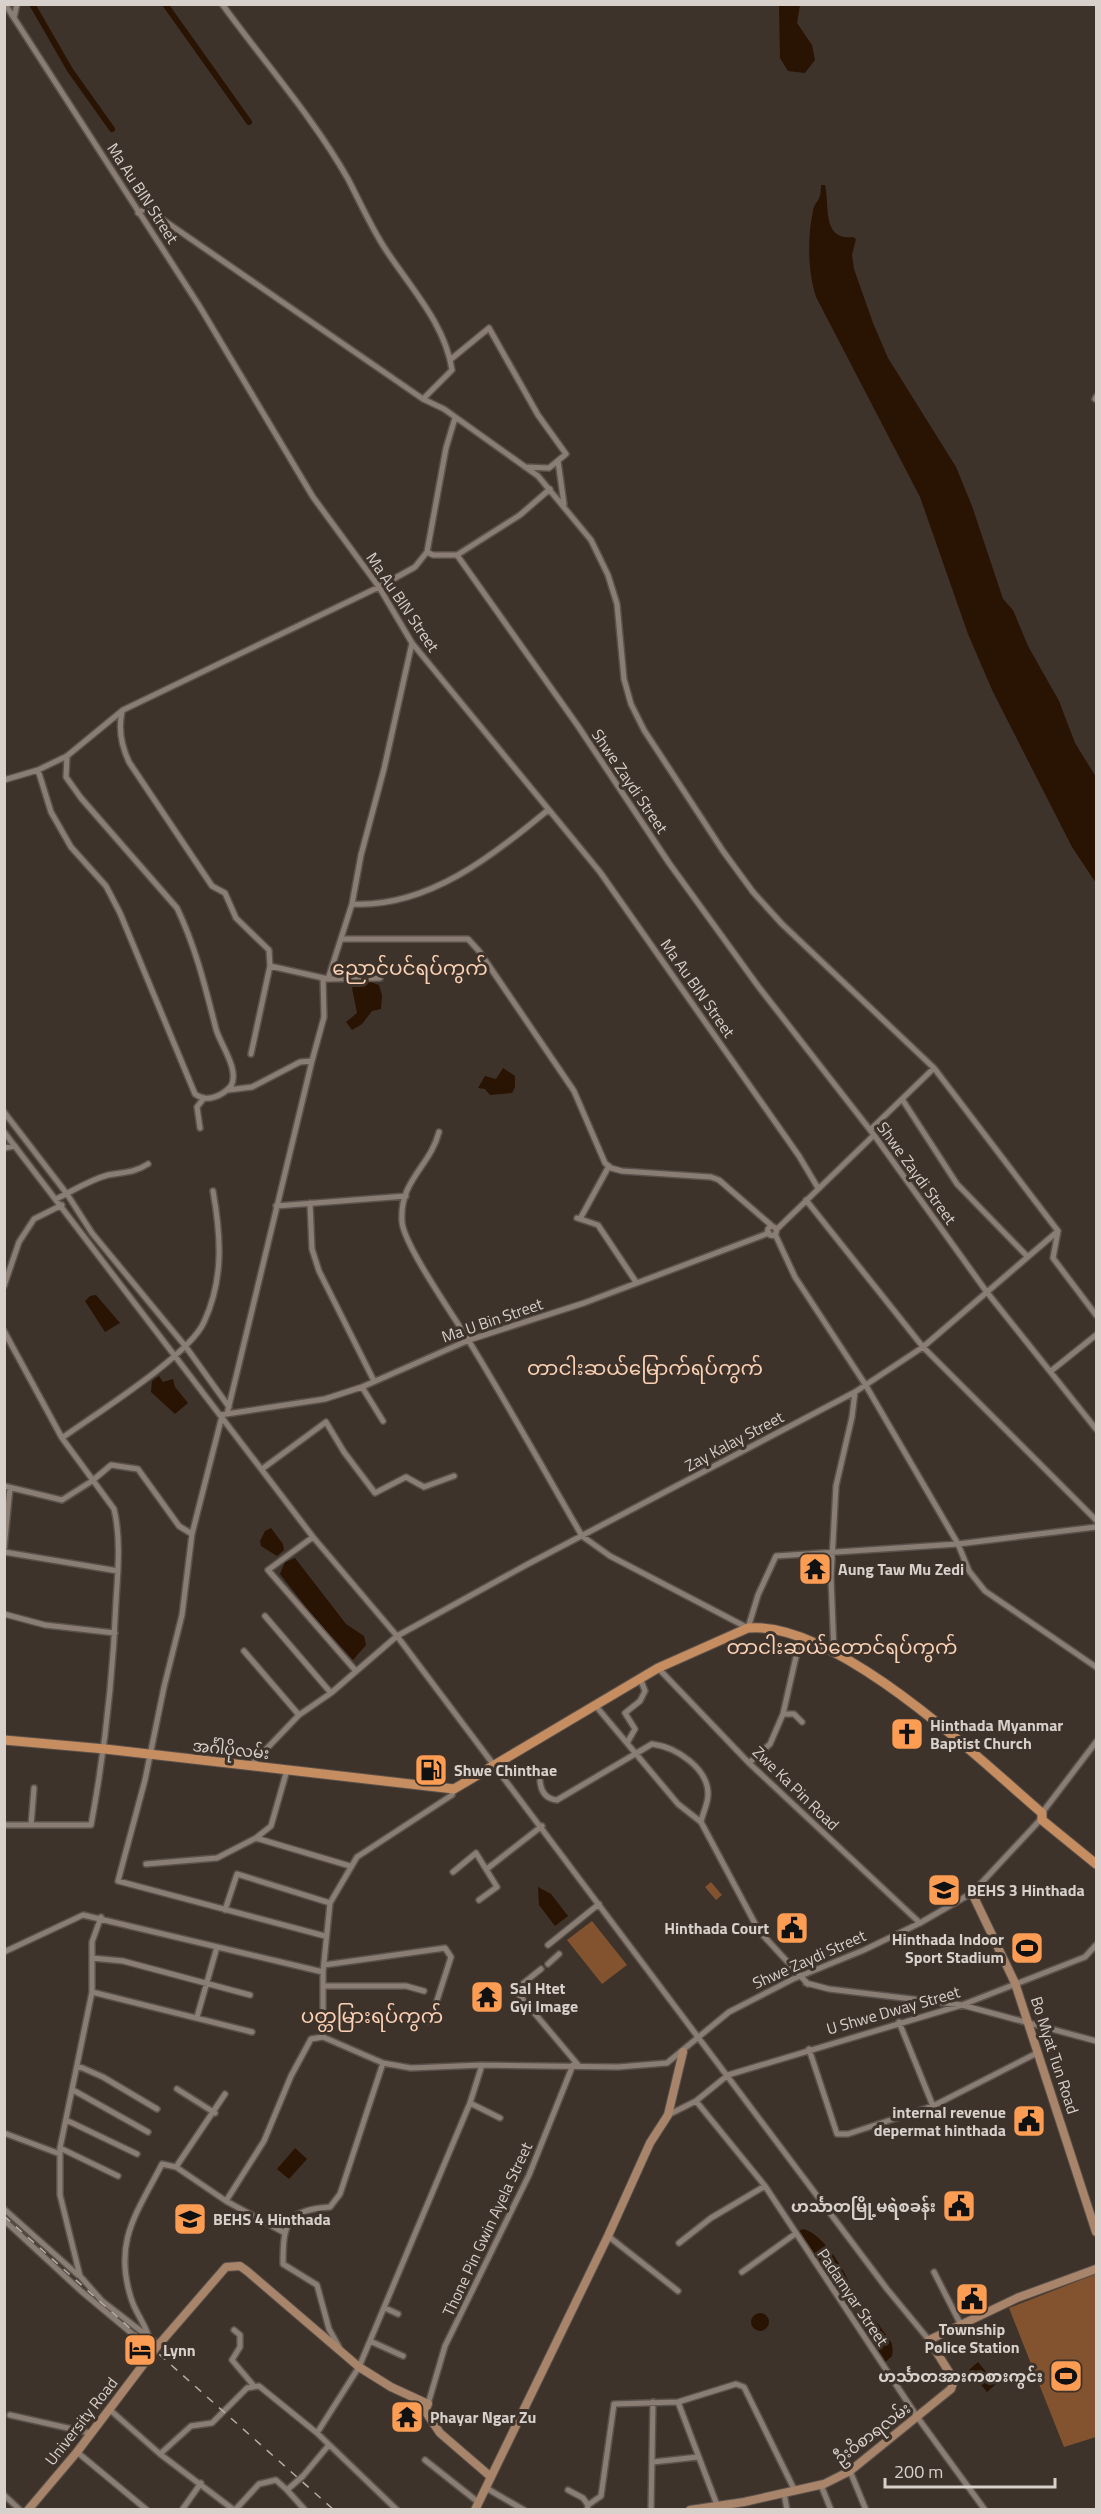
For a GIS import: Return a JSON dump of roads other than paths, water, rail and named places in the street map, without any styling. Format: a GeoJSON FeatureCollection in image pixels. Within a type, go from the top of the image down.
{"type":"FeatureCollection","features":[{"type":"Feature","properties":{"kind":"main road"},"geometry":{"type":"LineString","coordinates":[[454,1788],[658,1668],[748,1628],[764,1627],[800,1638],[864,1668],[949,1734],[1096,1864]]}},
{"type":"Feature","properties":{"kind":"main road","name":"အင်္ဂါပိုလမ်း"},"geometry":{"type":"LineString","coordinates":[[4,1740],[454,1788]]}},
{"type":"Feature","properties":{"kind":"street","name":"Ma Au BIN Street"},"geometry":{"type":"LineString","coordinates":[[5,4],[258,401],[307,487],[379,587],[412,643],[616,895],[799,1156],[818,1188]]}},
{"type":"Feature","properties":{"kind":"street"},"geometry":{"type":"LineString","coordinates":[[222,4],[306,116],[348,179],[369,223],[427,310],[450,360],[452,370],[423,399]]}},
{"type":"Feature","properties":{"kind":"street"},"geometry":{"type":"LineString","coordinates":[[14,18],[16,5]]}},
{"type":"Feature","properties":{"kind":"street"},"geometry":{"type":"LineString","coordinates":[[138,213],[146,208],[423,399],[455,418],[525,467],[550,489],[591,540],[608,575],[617,604],[624,679],[631,704],[644,730],[701,818],[753,892],[782,924],[934,1068],[1058,1231],[1053,1258],[1096,1315]]}},
{"type":"Feature","properties":{"kind":"street"},"geometry":{"type":"LineString","coordinates":[[450,360],[489,328],[538,415],[567,454],[549,468],[525,467]]}},
{"type":"Feature","properties":{"kind":"street"},"geometry":{"type":"LineString","coordinates":[[4,780],[38,770],[67,756],[123,710],[379,587],[415,567],[427,552],[446,448],[455,418]]}},
{"type":"Feature","properties":{"kind":"street"},"geometry":{"type":"LineString","coordinates":[[558,461],[564,506]]}},
{"type":"Feature","properties":{"kind":"street"},"geometry":{"type":"LineString","coordinates":[[427,552],[433,555],[457,555],[520,515],[550,489]]}},
{"type":"Feature","properties":{"kind":"street","name":"Shwe Zaydi Street"},"geometry":{"type":"LineString","coordinates":[[457,555],[685,885],[758,986],[872,1133],[986,1291],[1096,1429]]}},
{"type":"Feature","properties":{"kind":"street"},"geometry":{"type":"LineString","coordinates":[[325,1936],[117,1881],[145,1780],[182,1615],[192,1534],[223,1415],[229,1407],[276,1206],[324,1017],[325,978],[342,939],[352,904],[361,855],[384,769],[412,643]]}},
{"type":"Feature","properties":{"kind":"street"},"geometry":{"type":"LineString","coordinates":[[123,710],[119,726],[123,749],[129,762],[212,886],[225,893],[236,918],[267,945],[270,966],[251,1054]]}},
{"type":"Feature","properties":{"kind":"street"},"geometry":{"type":"LineString","coordinates":[[38,770],[51,812],[71,847],[106,885],[195,1094],[204,1098],[219,1096],[228,1090],[233,1082],[233,1075],[217,1031],[205,978],[177,908],[81,798],[66,777],[67,756]]}},
{"type":"Feature","properties":{"kind":"street"},"geometry":{"type":"LineString","coordinates":[[352,904],[381,904],[417,895],[462,873],[504,845],[548,810]]}},
{"type":"Feature","properties":{"kind":"street"},"geometry":{"type":"LineString","coordinates":[[342,939],[468,939],[474,944],[574,1091],[604,1163],[641,1173],[711,1177],[719,1180],[773,1230],[795,1277],[865,1384],[958,1544],[969,1571],[985,1591],[1096,1667]]}},
{"type":"Feature","properties":{"kind":"street"},"geometry":{"type":"LineString","coordinates":[[270,966],[325,978],[380,978]]}},
{"type":"Feature","properties":{"kind":"street"},"geometry":{"type":"LineString","coordinates":[[228,1090],[252,1087],[300,1062],[312,1061]]}},
{"type":"Feature","properties":{"kind":"street","name":"Ma U Bin Street"},"geometry":{"type":"LineString","coordinates":[[223,1415],[302,1400],[325,1399],[362,1387],[469,1340],[584,1303],[773,1230],[818,1188],[934,1068]]}},
{"type":"Feature","properties":{"kind":"street"},"geometry":{"type":"LineString","coordinates":[[200,1128],[197,1107],[204,1098]]}},
{"type":"Feature","properties":{"kind":"street"},"geometry":{"type":"LineString","coordinates":[[902,1099],[957,1184],[1027,1256]]}},
{"type":"Feature","properties":{"kind":"street"},"geometry":{"type":"LineString","coordinates":[[4,1112],[67,1194],[100,1243],[186,1347],[229,1407]]}},
{"type":"Feature","properties":{"kind":"street"},"geometry":{"type":"LineString","coordinates":[[4,1132],[223,1415],[314,1537],[397,1636],[492,1766],[542,1826],[699,2035],[887,2289],[929,2340],[1017,2298],[1096,2269]]}},
{"type":"Feature","properties":{"kind":"street"},"geometry":{"type":"LineString","coordinates":[[439,1132],[434,1149],[407,1185],[402,1224],[419,1261],[469,1340],[582,1536],[610,1556],[748,1628],[758,1595],[776,1556],[958,1544],[1096,1527]]}},
{"type":"Feature","properties":{"kind":"street"},"geometry":{"type":"LineString","coordinates":[[4,1148],[15,1146]]}},
{"type":"Feature","properties":{"kind":"street"},"geometry":{"type":"LineString","coordinates":[[56,1199],[82,1184],[108,1175],[133,1173],[148,1164]]}},
{"type":"Feature","properties":{"kind":"street"},"geometry":{"type":"LineString","coordinates":[[609,1166],[578,1218],[598,1225],[636,1282]]}},
{"type":"Feature","properties":{"kind":"street"},"geometry":{"type":"LineString","coordinates":[[62,1438],[186,1347],[204,1324],[217,1278],[221,1239],[213,1191]]}},
{"type":"Feature","properties":{"kind":"street"},"geometry":{"type":"LineString","coordinates":[[276,1206],[406,1196]]}},
{"type":"Feature","properties":{"kind":"street"},"geometry":{"type":"LineString","coordinates":[[806,1200],[923,1347],[1096,1520]]}},
{"type":"Feature","properties":{"kind":"street"},"geometry":{"type":"LineString","coordinates":[[310,1203],[312,1249],[319,1271],[374,1382]]}},
{"type":"Feature","properties":{"kind":"street"},"geometry":{"type":"LineString","coordinates":[[4,1286],[19,1242],[34,1219],[62,1205]]}},
{"type":"Feature","properties":{"kind":"street","name":"Zay Kalay Street"},"geometry":{"type":"LineString","coordinates":[[250,1766],[299,1715],[331,1693],[397,1636],[855,1392],[923,1347],[1058,1231]]}},
{"type":"Feature","properties":{"kind":"street"},"geometry":{"type":"LineString","coordinates":[[4,1331],[62,1438],[114,1509],[117,1520],[115,1633],[105,1749],[91,1825],[4,1825]]}},
{"type":"Feature","properties":{"kind":"street"},"geometry":{"type":"LineString","coordinates":[[1051,1371],[1096,1335]]}},
{"type":"Feature","properties":{"kind":"street"},"geometry":{"type":"LineString","coordinates":[[362,1387],[383,1421]]}},
{"type":"Feature","properties":{"kind":"street"},"geometry":{"type":"LineString","coordinates":[[834,1652],[831,1578],[836,1486],[852,1417],[855,1392]]}},
{"type":"Feature","properties":{"kind":"street"},"geometry":{"type":"LineString","coordinates":[[262,1469],[326,1422],[344,1452],[375,1493],[406,1477],[424,1487],[454,1476]]}},
{"type":"Feature","properties":{"kind":"street"},"geometry":{"type":"LineString","coordinates":[[117,1571],[4,1550],[7,1487],[62,1500],[92,1481],[111,1465],[138,1469],[179,1526],[192,1534]]}},
{"type":"Feature","properties":{"kind":"street"},"geometry":{"type":"LineString","coordinates":[[314,1537],[268,1570],[355,1670]]}},
{"type":"Feature","properties":{"kind":"street"},"geometry":{"type":"LineString","coordinates":[[4,1614],[45,1625],[115,1633]]}},
{"type":"Feature","properties":{"kind":"street"},"geometry":{"type":"LineString","coordinates":[[265,1616],[331,1693]]}},
{"type":"Feature","properties":{"kind":"street"},"geometry":{"type":"LineString","coordinates":[[749,1763],[770,1744],[783,1714],[800,1638]]}},
{"type":"Feature","properties":{"kind":"street"},"geometry":{"type":"LineString","coordinates":[[244,1651],[299,1715]]}},
{"type":"Feature","properties":{"kind":"street","name":"Zwe Ka Pin Road"},"geometry":{"type":"LineString","coordinates":[[658,1668],[749,1763],[920,1923]]}},
{"type":"Feature","properties":{"kind":"street"},"geometry":{"type":"LineString","coordinates":[[627,1743],[635,1729],[625,1713],[643,1697],[645,1687],[640,1678]]}},
{"type":"Feature","properties":{"kind":"street"},"geometry":{"type":"LineString","coordinates":[[595,1705],[678,1804],[701,1822],[759,1931],[808,1984]]}},
{"type":"Feature","properties":{"kind":"street"},"geometry":{"type":"LineString","coordinates":[[783,1714],[794,1714],[802,1722]]}},
{"type":"Feature","properties":{"kind":"street","name":"Shwe Zaydi Street"},"geometry":{"type":"LineString","coordinates":[[683,2052],[699,2035],[729,2012],[793,1978],[801,1977],[920,1923],[972,1893],[1041,1816],[1096,1742]]}},
{"type":"Feature","properties":{"kind":"street"},"geometry":{"type":"LineString","coordinates":[[540,1781],[544,1795],[550,1800],[557,1800],[652,1744],[665,1745],[684,1756],[702,1775],[708,1793],[701,1822]]}},
{"type":"Feature","properties":{"kind":"street"},"geometry":{"type":"LineString","coordinates":[[146,1864],[217,1858],[256,1838],[271,1826],[287,1770]]}},
{"type":"Feature","properties":{"kind":"street"},"geometry":{"type":"LineString","coordinates":[[31,1825],[34,1788]]}},
{"type":"Feature","properties":{"kind":"street"},"geometry":{"type":"LineString","coordinates":[[323,2037],[325,1936],[330,1903],[357,1857],[452,1795],[454,1788]]}},
{"type":"Feature","properties":{"kind":"street"},"geometry":{"type":"LineString","coordinates":[[488,1868],[542,1826]]}},
{"type":"Feature","properties":{"kind":"street"},"geometry":{"type":"LineString","coordinates":[[256,1838],[350,1866]]}},
{"type":"Feature","properties":{"kind":"street"},"geometry":{"type":"LineString","coordinates":[[453,1872],[476,1853],[488,1868],[498,1887],[480,1900]]}},
{"type":"Feature","properties":{"kind":"street"},"geometry":{"type":"LineString","coordinates":[[225,1910],[237,1874],[330,1903]]}},
{"type":"Feature","properties":{"kind":"street","name":"Bo Myat Tun Road"},"geometry":{"type":"LineString","coordinates":[[972,1893],[1016,1983],[1096,2232]]}},
{"type":"Feature","properties":{"kind":"street"},"geometry":{"type":"LineString","coordinates":[[548,1945],[599,1904]]}},
{"type":"Feature","properties":{"kind":"street"},"geometry":{"type":"LineString","coordinates":[[4,1953],[83,1915],[101,1917],[217,1947],[324,1968],[445,1948],[451,1957],[430,2022]]}},
{"type":"Feature","properties":{"kind":"street"},"geometry":{"type":"LineString","coordinates":[[80,2276],[60,2195],[60,2151],[92,1992],[92,1942],[101,1917]]}},
{"type":"Feature","properties":{"kind":"street","name":"U Shwe Dway Street"},"geometry":{"type":"LineString","coordinates":[[668,2115],[696,2101],[728,2075],[962,2005],[1085,1957],[1096,1945]]}},
{"type":"Feature","properties":{"kind":"street"},"geometry":{"type":"LineString","coordinates":[[197,2017],[217,1947]]}},
{"type":"Feature","properties":{"kind":"street"},"geometry":{"type":"LineString","coordinates":[[548,1964],[559,1954]]}},
{"type":"Feature","properties":{"kind":"street"},"geometry":{"type":"LineString","coordinates":[[92,1958],[123,1961],[250,1995]]}},
{"type":"Feature","properties":{"kind":"street"},"geometry":{"type":"LineString","coordinates":[[541,1969],[514,1989],[576,2066]]}},
{"type":"Feature","properties":{"kind":"street"},"geometry":{"type":"LineString","coordinates":[[793,1978],[808,1984],[962,2005],[1028,2025],[1096,2041]]}},
{"type":"Feature","properties":{"kind":"street"},"geometry":{"type":"LineString","coordinates":[[324,1986],[406,1986],[424,1991]]}},
{"type":"Feature","properties":{"kind":"street"},"geometry":{"type":"LineString","coordinates":[[92,1992],[252,2032]]}},
{"type":"Feature","properties":{"kind":"street"},"geometry":{"type":"LineString","coordinates":[[899,2022],[933,2106]]}},
{"type":"Feature","properties":{"kind":"street"},"geometry":{"type":"LineString","coordinates":[[226,2201],[264,2141],[291,2076],[311,2039],[323,2037],[383,2063],[411,2068],[482,2065],[644,2066],[667,2062],[683,2052]]}},
{"type":"Feature","properties":{"kind":"street"},"geometry":{"type":"LineString","coordinates":[[809,2049],[837,2134],[848,2134],[933,2106],[1037,2053]]}},
{"type":"Feature","properties":{"kind":"street"},"geometry":{"type":"LineString","coordinates":[[425,2460],[477,2506],[608,2236],[650,2143],[668,2115],[683,2052]]}},
{"type":"Feature","properties":{"kind":"street"},"geometry":{"type":"LineString","coordinates":[[383,2063],[340,2194],[330,2207],[313,2208],[299,2214],[288,2223],[283,2232],[283,2264],[317,2285],[329,2329],[343,2354],[391,2387],[428,2404],[425,2411],[440,2433],[491,2477]]}},
{"type":"Feature","properties":{"kind":"street"},"geometry":{"type":"LineString","coordinates":[[317,2433],[359,2367],[470,2103],[482,2065]]}},
{"type":"Feature","properties":{"kind":"street"},"geometry":{"type":"LineString","coordinates":[[78,2066],[103,2077],[157,2109]]}},
{"type":"Feature","properties":{"kind":"street","name":"Thone Pin Gwin Ayela Street"},"geometry":{"type":"LineString","coordinates":[[428,2404],[445,2346],[477,2285],[501,2227],[529,2175],[576,2066]]}},
{"type":"Feature","properties":{"kind":"street"},"geometry":{"type":"LineString","coordinates":[[177,2089],[215,2113]]}},
{"type":"Feature","properties":{"kind":"street"},"geometry":{"type":"LineString","coordinates":[[73,2090],[148,2132]]}},
{"type":"Feature","properties":{"kind":"street"},"geometry":{"type":"LineString","coordinates":[[176,2167],[215,2113],[225,2094]]}},
{"type":"Feature","properties":{"kind":"street","name":"Padamyar Street"},"geometry":{"type":"LineString","coordinates":[[696,2101],[765,2186],[795,2235],[918,2418],[985,2510]]}},
{"type":"Feature","properties":{"kind":"street"},"geometry":{"type":"LineString","coordinates":[[470,2103],[500,2118]]}},
{"type":"Feature","properties":{"kind":"street"},"geometry":{"type":"LineString","coordinates":[[66,2120],[137,2154]]}},
{"type":"Feature","properties":{"kind":"street"},"geometry":{"type":"LineString","coordinates":[[4,2133],[60,2151],[118,2176]]}},
{"type":"Feature","properties":{"kind":"street"},"geometry":{"type":"LineString","coordinates":[[156,2349],[137,2316],[122,2261],[124,2247],[139,2206],[162,2164],[176,2167],[226,2201],[283,2232]]}},
{"type":"Feature","properties":{"kind":"street"},"geometry":{"type":"LineString","coordinates":[[679,2243],[711,2218],[765,2186]]}},
{"type":"Feature","properties":{"kind":"street"},"geometry":{"type":"LineString","coordinates":[[4,2209],[80,2276],[102,2301],[134,2328],[148,2336]]}},
{"type":"Feature","properties":{"kind":"street"},"geometry":{"type":"LineString","coordinates":[[4,2220],[64,2276],[156,2349]]}},
{"type":"Feature","properties":{"kind":"street"},"geometry":{"type":"LineString","coordinates":[[742,2272],[795,2235]]}},
{"type":"Feature","properties":{"kind":"street"},"geometry":{"type":"LineString","coordinates":[[608,2236],[678,2291]]}},
{"type":"Feature","properties":{"kind":"street","name":"University Road"},"geometry":{"type":"LineString","coordinates":[[28,2510],[77,2452],[108,2408],[156,2349],[226,2267],[234,2265],[247,2271],[343,2354]]}},
{"type":"Feature","properties":{"kind":"street"},"geometry":{"type":"LineString","coordinates":[[934,2272],[961,2325]]}},
{"type":"Feature","properties":{"kind":"street"},"geometry":{"type":"LineString","coordinates":[[385,2308],[398,2314]]}},
{"type":"Feature","properties":{"kind":"street"},"geometry":{"type":"LineString","coordinates":[[234,2330],[240,2335],[240,2347],[231,2360],[254,2386]]}},
{"type":"Feature","properties":{"kind":"street","name":"ဦးဝိစာရလမ်း"},"geometry":{"type":"LineString","coordinates":[[690,2510],[717,2505],[745,2506],[784,2493],[821,2485],[850,2471],[951,2389],[954,2380],[929,2340]]}},
{"type":"Feature","properties":{"kind":"street"},"geometry":{"type":"LineString","coordinates":[[370,2342],[403,2356]]}},
{"type":"Feature","properties":{"kind":"street"},"geometry":{"type":"LineString","coordinates":[[568,2490],[583,2498],[588,2507],[601,2496],[614,2404],[678,2402],[741,2384],[796,2492]]}},
{"type":"Feature","properties":{"kind":"street"},"geometry":{"type":"LineString","coordinates":[[160,2454],[191,2426],[212,2423],[247,2388],[254,2386],[264,2388],[317,2433],[397,2510]]}},
{"type":"Feature","properties":{"kind":"street"},"geometry":{"type":"LineString","coordinates":[[651,2510],[653,2402]]}},
{"type":"Feature","properties":{"kind":"street"},"geometry":{"type":"LineString","coordinates":[[678,2402],[717,2505]]}},
{"type":"Feature","properties":{"kind":"street"},"geometry":{"type":"LineString","coordinates":[[108,2408],[160,2454],[235,2510],[259,2484],[276,2480],[305,2510]]}},
{"type":"Feature","properties":{"kind":"street"},"geometry":{"type":"LineString","coordinates":[[10,2415],[90,2433]]}},
{"type":"Feature","properties":{"kind":"street"},"geometry":{"type":"LineString","coordinates":[[286,2490],[303,2476],[328,2446]]}},
{"type":"Feature","properties":{"kind":"street"},"geometry":{"type":"LineString","coordinates":[[77,2452],[147,2510]]}},
{"type":"Feature","properties":{"kind":"street"},"geometry":{"type":"LineString","coordinates":[[653,2462],[698,2457]]}},
{"type":"Feature","properties":{"kind":"street"},"geometry":{"type":"LineString","coordinates":[[850,2471],[866,2510]]}},
{"type":"Feature","properties":{"kind":"street"},"geometry":{"type":"LineString","coordinates":[[182,2510],[201,2483]]}},
{"type":"Feature","properties":{"kind":"street"},"geometry":{"type":"LineString","coordinates":[[821,2485],[831,2510]]}},
{"type":"Feature","properties":{"kind":"street"},"geometry":{"type":"LineString","coordinates":[[486,2488],[524,2510]]}},
{"type":"Feature","properties":{"kind":"street"},"geometry":{"type":"LineString","coordinates":[[784,2493],[787,2510]]}},
{"type":"Feature","properties":{"kind":"street"},"geometry":{"type":"LineString","coordinates":[[4,2495],[20,2510]]}},
{"type":"Feature","properties":{"kind":"waterway"},"geometry":{"type":"LineString","coordinates":[[32,4],[70,70],[112,129]]}},
{"type":"Feature","properties":{"kind":"waterway"},"geometry":{"type":"LineString","coordinates":[[165,4],[249,122]]}},
{"type":"Feature","properties":{"kind":"railway"},"geometry":{"type":"LineString","coordinates":[[4,2216],[334,2510]]}},
{"type":"Feature","properties":{"kind":"place","name":"Aung Taw Mu Zedi"},"geometry":{"type":"Point","coordinates":[815,1569]}},
{"type":"Feature","properties":{"kind":"place","name":"Hinthada Myanmar Baptist Church"},"geometry":{"type":"Point","coordinates":[907,1734]}},
{"type":"Feature","properties":{"kind":"place","name":"Shwe Chinthae"},"geometry":{"type":"Point","coordinates":[431,1770]}},
{"type":"Feature","properties":{"kind":"place","name":"BEHS 3 Hinthada"},"geometry":{"type":"Point","coordinates":[944,1890]}},
{"type":"Feature","properties":{"kind":"place","name":"Hinthada Court"},"geometry":{"type":"Point","coordinates":[792,1928]}},
{"type":"Feature","properties":{"kind":"place","name":"Hinthada Indoor Sport Stadium"},"geometry":{"type":"Point","coordinates":[1027,1948]}},
{"type":"Feature","properties":{"kind":"place","name":"Sal Htet Gyi Image"},"geometry":{"type":"Point","coordinates":[487,1997]}},
{"type":"Feature","properties":{"kind":"place","name":"internal revenue depermat hinthada"},"geometry":{"type":"Point","coordinates":[1029,2121]}},
{"type":"Feature","properties":{"kind":"place","name":"ဟင်္သာတမြို့မရဲစခန်း"},"geometry":{"type":"Point","coordinates":[959,2206]}},
{"type":"Feature","properties":{"kind":"place","name":"BEHS 4 Hinthada"},"geometry":{"type":"Point","coordinates":[190,2219]}},
{"type":"Feature","properties":{"kind":"place","name":"Township Police Station"},"geometry":{"type":"Point","coordinates":[972,2299]}},
{"type":"Feature","properties":{"kind":"place","name":"Lynn"},"geometry":{"type":"Point","coordinates":[140,2350]}},
{"type":"Feature","properties":{"kind":"place","name":"ဟင်္သာတအားကစားကွင်း"},"geometry":{"type":"Point","coordinates":[1066,2376]}},
{"type":"Feature","properties":{"kind":"place","name":"Phayar Ngar Zu"},"geometry":{"type":"Point","coordinates":[407,2417]}},
{"type":"Feature","properties":{"kind":"district","name":"ညောင်ပင်ရပ်ကွက်"},"geometry":{"type":"Point","coordinates":[410,968]}},
{"type":"Feature","properties":{"kind":"district","name":"တာငါးဆယ်မြောက်ရပ်ကွက်"},"geometry":{"type":"Point","coordinates":[645,1368]}},
{"type":"Feature","properties":{"kind":"district","name":"တာငါးဆယ်တောင်ရပ်ကွက်"},"geometry":{"type":"Point","coordinates":[842,1647]}},
{"type":"Feature","properties":{"kind":"district","name":"ပတ္တမြားရပ်ကွက်"},"geometry":{"type":"Point","coordinates":[372,2016]}}]}
